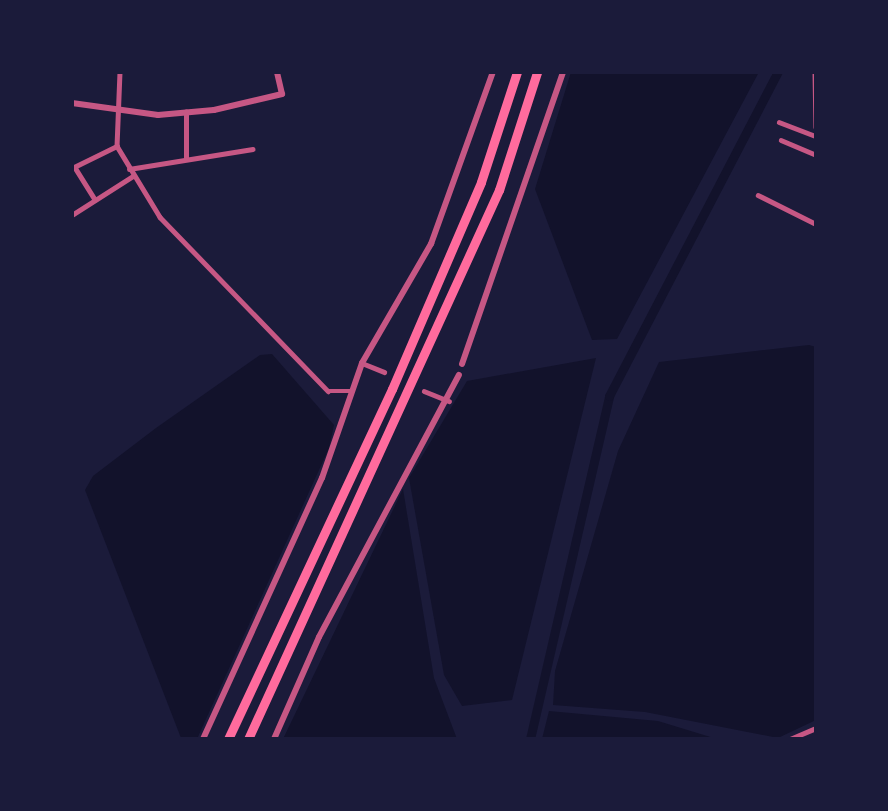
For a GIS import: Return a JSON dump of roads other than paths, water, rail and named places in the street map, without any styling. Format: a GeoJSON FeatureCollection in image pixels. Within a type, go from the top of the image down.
{"type":"FeatureCollection","features":[{"type":"Feature","properties":{"kind":"highway"},"geometry":{"type":"LineString","coordinates":[[228,739],[392,389],[481,181],[517,72]]}},
{"type":"Feature","properties":{"kind":"highway"},"geometry":{"type":"LineString","coordinates":[[248,739],[499,190],[537,72]]}},
{"type":"Feature","properties":{"kind":"street"},"geometry":{"type":"LineString","coordinates":[[120,72],[121,112],[117,146],[133,176],[194,255],[315,380],[328,391],[351,391]]}},
{"type":"Feature","properties":{"kind":"street"},"geometry":{"type":"LineString","coordinates":[[72,103],[121,112],[186,113],[282,94],[277,72]]}},
{"type":"Feature","properties":{"kind":"street"},"geometry":{"type":"LineString","coordinates":[[203,739],[322,478],[362,363],[431,244],[494,72]]}},
{"type":"Feature","properties":{"kind":"street"},"geometry":{"type":"LineString","coordinates":[[274,739],[366,544],[449,401],[564,72]]}},
{"type":"Feature","properties":{"kind":"street"},"geometry":{"type":"LineString","coordinates":[[815,72],[816,127]]}},
{"type":"Feature","properties":{"kind":"street"},"geometry":{"type":"LineString","coordinates":[[186,113],[186,159]]}},
{"type":"Feature","properties":{"kind":"street"},"geometry":{"type":"LineString","coordinates":[[779,122],[816,136]]}},
{"type":"Feature","properties":{"kind":"street"},"geometry":{"type":"LineString","coordinates":[[782,140],[816,156]]}},
{"type":"Feature","properties":{"kind":"street"},"geometry":{"type":"LineString","coordinates":[[94,200],[74,169],[117,146]]}},
{"type":"Feature","properties":{"kind":"street"},"geometry":{"type":"LineString","coordinates":[[129,169],[252,149]]}},
{"type":"Feature","properties":{"kind":"street"},"geometry":{"type":"LineString","coordinates":[[72,215],[133,176]]}},
{"type":"Feature","properties":{"kind":"street"},"geometry":{"type":"LineString","coordinates":[[758,195],[816,224]]}},
{"type":"Feature","properties":{"kind":"street"},"geometry":{"type":"LineString","coordinates":[[362,363],[384,372]]}},
{"type":"Feature","properties":{"kind":"street"},"geometry":{"type":"LineString","coordinates":[[424,391],[449,401]]}},
{"type":"Feature","properties":{"kind":"street"},"geometry":{"type":"LineString","coordinates":[[790,739],[816,728]]}},
{"type":"Feature","properties":{"kind":"waterway"},"geometry":{"type":"LineString","coordinates":[[530,739],[609,396],[778,72]]}}]}
